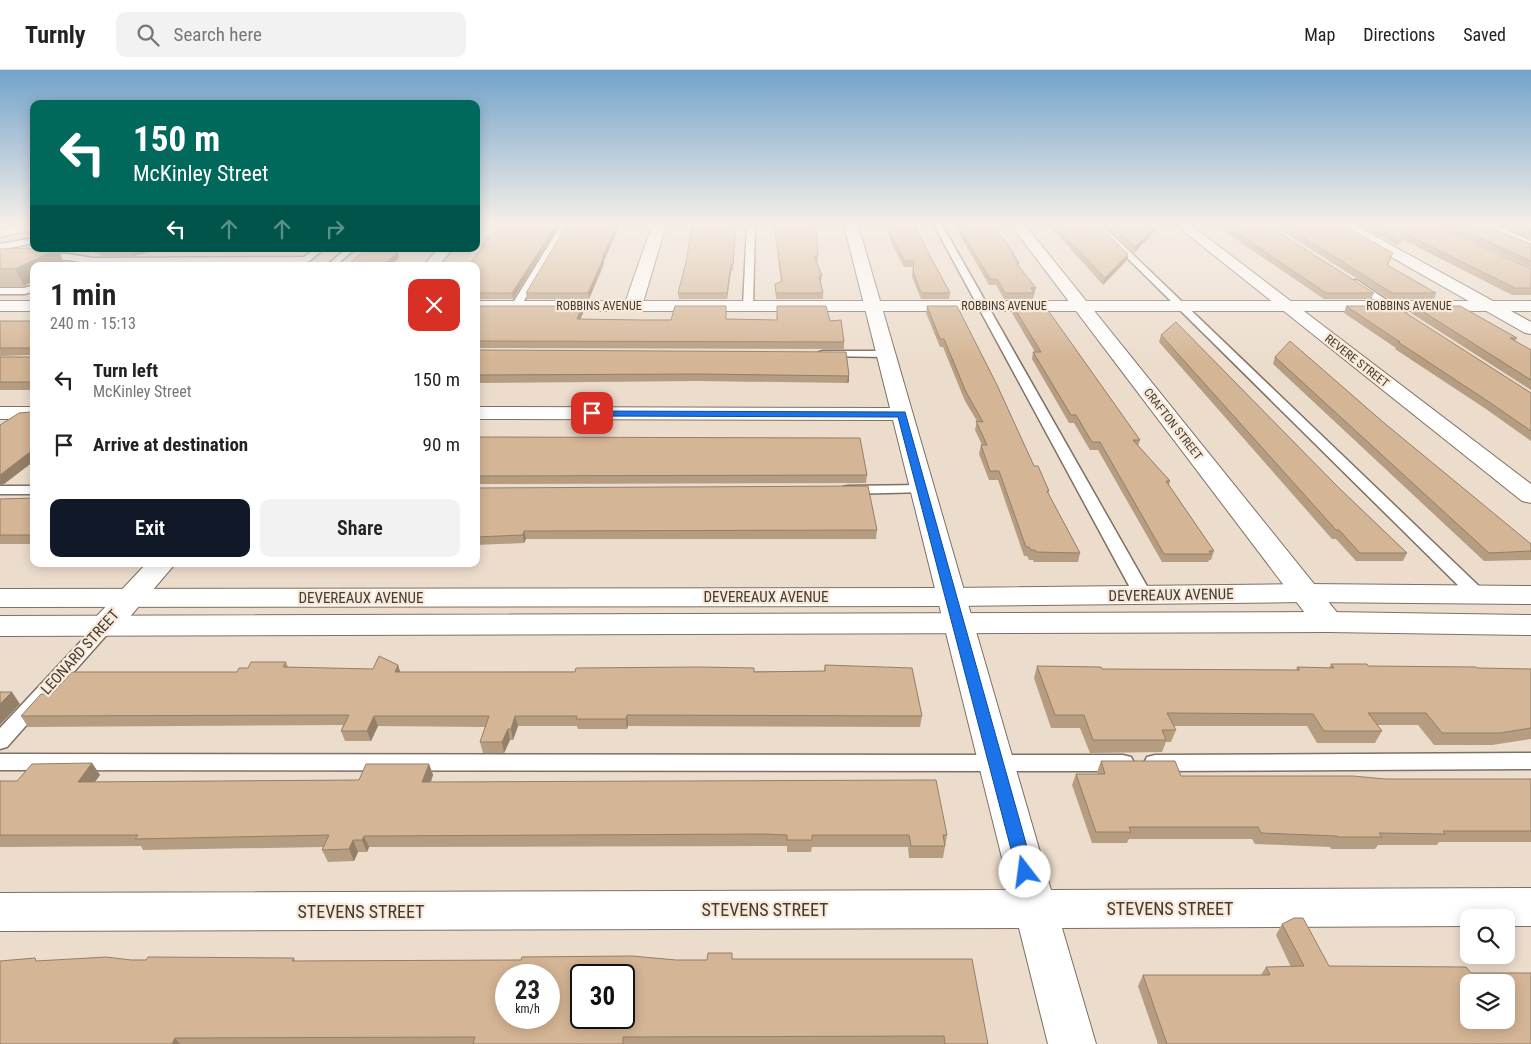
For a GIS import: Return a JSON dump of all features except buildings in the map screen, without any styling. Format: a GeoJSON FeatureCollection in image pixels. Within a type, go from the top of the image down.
{"type":"FeatureCollection","features":[{"type":"Feature","properties":{"kind":"main road"},"geometry":{"type":"LineString","coordinates":[[633,306],[644,270]]}},
{"type":"Feature","properties":{"kind":"main road"},"geometry":{"type":"LineString","coordinates":[[863,270],[1072,1044]]}},
{"type":"Feature","properties":{"kind":"main road","name":"CRAFTON STREET"},"geometry":{"type":"LineString","coordinates":[[1054,270],[1328,622]]}},
{"type":"Feature","properties":{"kind":"main road","name":"REVERE STREET"},"geometry":{"type":"LineString","coordinates":[[1240,270],[1531,496]]}},
{"type":"Feature","properties":{"kind":"main road"},"geometry":{"type":"LineString","coordinates":[[1426,270],[1531,329]]}},
{"type":"Feature","properties":{"kind":"main road"},"geometry":{"type":"LineString","coordinates":[[0,306],[30,306]]}},
{"type":"Feature","properties":{"kind":"main road","name":"ROBBINS AVENUE"},"geometry":{"type":"LineString","coordinates":[[480,306],[1531,306]]}},
{"type":"Feature","properties":{"kind":"main road"},"geometry":{"type":"LineString","coordinates":[[0,413],[30,413]]}},
{"type":"Feature","properties":{"kind":"main road"},"geometry":{"type":"LineString","coordinates":[[480,413],[902,414]]}},
{"type":"Feature","properties":{"kind":"main road","name":"LEONARD STREET"},"geometry":{"type":"LineString","coordinates":[[105,626],[158,567]]}},
{"type":"Feature","properties":{"kind":"main road","name":"DEVEREAUX AVENUE"},"geometry":{"type":"LineString","coordinates":[[0,626],[105,626],[955,610],[1143,595],[1306,593],[1531,595]]}},
{"type":"Feature","properties":{"kind":"main road","name":"DEVEREAUX AVENUE"},"geometry":{"type":"LineString","coordinates":[[0,598],[130,598],[955,610],[1328,622],[1531,625]]}},
{"type":"Feature","properties":{"kind":"main road","name":"STEVENS STREET"},"geometry":{"type":"LineString","coordinates":[[0,912],[1531,907]]}},
{"type":"Feature","properties":{"kind":"lane"},"geometry":{"type":"LineString","coordinates":[[516,306],[538,270]]}},
{"type":"Feature","properties":{"kind":"lane"},"geometry":{"type":"LineString","coordinates":[[748,306],[749,270]]}},
{"type":"Feature","properties":{"kind":"lane"},"geometry":{"type":"LineString","coordinates":[[962,270],[1143,595]]}},
{"type":"Feature","properties":{"kind":"lane"},"geometry":{"type":"LineString","coordinates":[[1145,270],[1478,595]]}},
{"type":"Feature","properties":{"kind":"lane"},"geometry":{"type":"LineString","coordinates":[[1347,278],[1408,318]]}},
{"type":"Feature","properties":{"kind":"lane"},"geometry":{"type":"LineString","coordinates":[[0,291],[25,291],[30,289]]}},
{"type":"Feature","properties":{"kind":"lane"},"geometry":{"type":"LineString","coordinates":[[816,354],[886,354]]}},
{"type":"Feature","properties":{"kind":"lane"},"geometry":{"type":"LineString","coordinates":[[833,490],[922,489]]}},
{"type":"Feature","properties":{"kind":"lane"},"geometry":{"type":"LineString","coordinates":[[0,490],[30,490]]}},
{"type":"Feature","properties":{"kind":"lane","name":"LEONARD STREET"},"geometry":{"type":"LineString","coordinates":[[0,741],[105,626]]}},
{"type":"Feature","properties":{"kind":"lane"},"geometry":{"type":"LineString","coordinates":[[0,762],[996,764],[1531,761]]}},
{"type":"Feature","properties":{"kind":"route"},"geometry":{"type":"LineString","coordinates":[[592,413],[902,414],[1025,872]]}}]}
